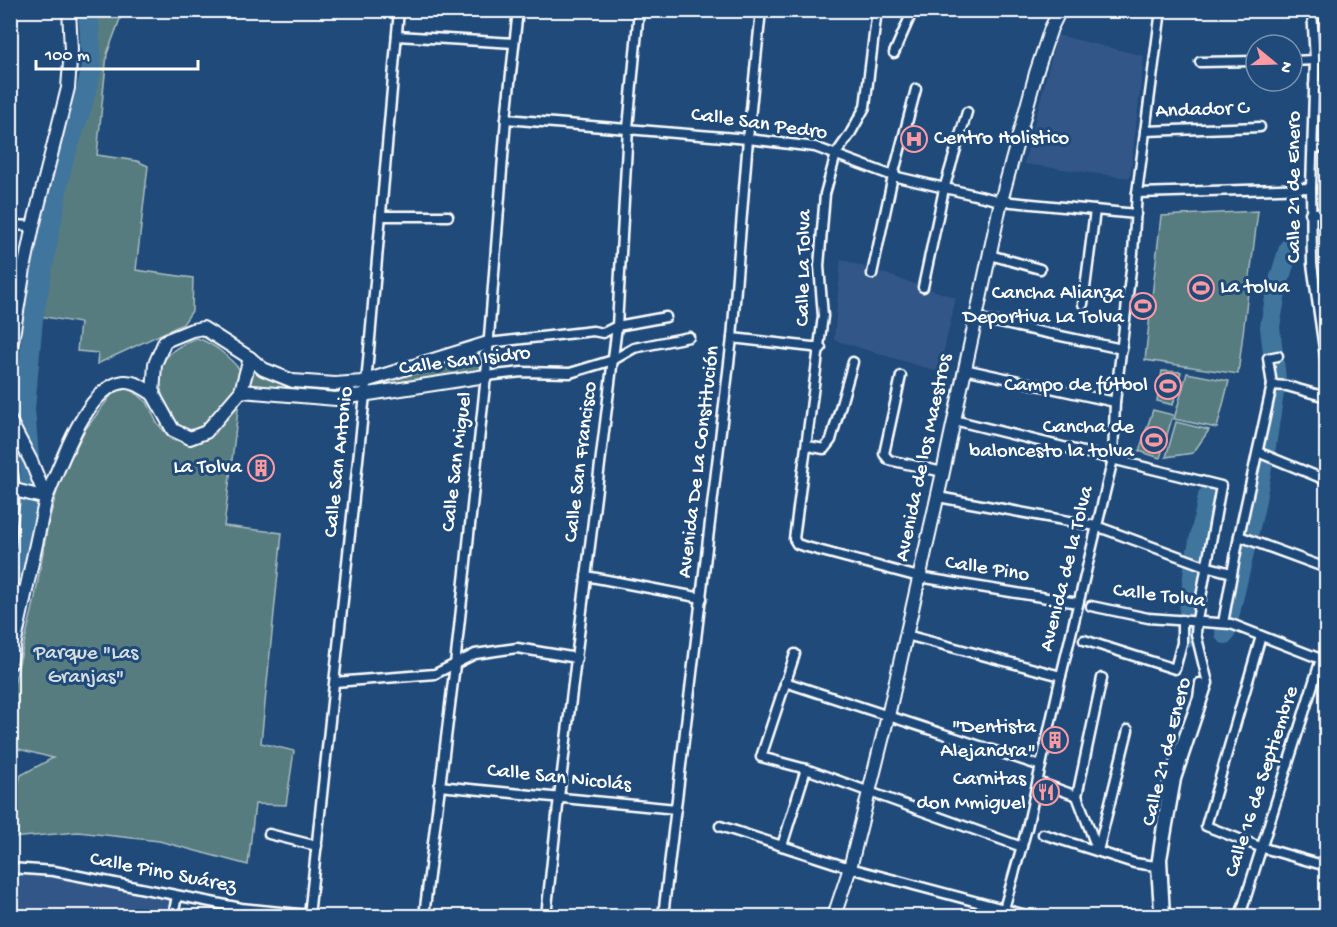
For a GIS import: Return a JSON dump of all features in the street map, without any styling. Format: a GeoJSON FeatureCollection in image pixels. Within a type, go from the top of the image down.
{"type":"FeatureCollection","features":[{"type":"Feature","properties":{"kind":"street"},"geometry":{"type":"LineString","coordinates":[[10,354],[33,226],[68,88],[71,50],[69,10]]}},
{"type":"Feature","properties":{"kind":"street","name":"Calle San Antonio"},"geometry":{"type":"LineString","coordinates":[[309,916],[365,395],[399,10]]}},
{"type":"Feature","properties":{"kind":"street","name":"Calle San Miguel"},"geometry":{"type":"LineString","coordinates":[[424,916],[486,376],[506,119],[518,10]]}},
{"type":"Feature","properties":{"kind":"street","name":"Calle San Francisco"},"geometry":{"type":"LineString","coordinates":[[546,916],[617,326],[628,128],[639,10]]}},
{"type":"Feature","properties":{"kind":"street","name":"Avenida De La Constitución"},"geometry":{"type":"LineString","coordinates":[[663,916],[732,338],[761,10]]}},
{"type":"Feature","properties":{"kind":"street","name":"Calle La Tolva"},"geometry":{"type":"LineString","coordinates":[[794,534],[808,446],[823,316],[819,266],[825,194],[836,154],[865,106],[877,10]]}},
{"type":"Feature","properties":{"kind":"street"},"geometry":{"type":"LineString","coordinates":[[894,53],[913,10]]}},
{"type":"Feature","properties":{"kind":"street","name":"Avenida de los Maestros"},"geometry":{"type":"LineString","coordinates":[[834,916],[870,793],[888,716],[938,497],[1001,201],[1036,73],[1051,28],[1060,10]]}},
{"type":"Feature","properties":{"kind":"street","name":"Avenida de la Tolva"},"geometry":{"type":"LineString","coordinates":[[1003,914],[1022,847],[1060,676],[1113,459],[1115,402],[1137,193],[1161,10]]}},
{"type":"Feature","properties":{"kind":"street"},"geometry":{"type":"LineString","coordinates":[[1312,12],[1326,15]]}},
{"type":"Feature","properties":{"kind":"street","name":"Calle 21 de Enero"},"geometry":{"type":"LineString","coordinates":[[1312,12],[1315,60],[1311,188],[1312,264],[1326,363]]}},
{"type":"Feature","properties":{"kind":"street"},"geometry":{"type":"LineString","coordinates":[[397,36],[514,43]]}},
{"type":"Feature","properties":{"kind":"street"},"geometry":{"type":"LineString","coordinates":[[1304,60],[1315,60]]}},
{"type":"Feature","properties":{"kind":"street"},"geometry":{"type":"LineString","coordinates":[[1200,62],[1244,61]]}},
{"type":"Feature","properties":{"kind":"street"},"geometry":{"type":"LineString","coordinates":[[1314,85],[1326,85]]}},
{"type":"Feature","properties":{"kind":"street"},"geometry":{"type":"LineString","coordinates":[[872,274],[893,176],[916,89]]}},
{"type":"Feature","properties":{"kind":"street"},"geometry":{"type":"LineString","coordinates":[[923,287],[944,189],[967,112]]}},
{"type":"Feature","properties":{"kind":"street","name":"Calle San Pedro"},"geometry":{"type":"LineString","coordinates":[[506,119],[628,128],[814,147],[893,176],[1001,201],[1136,214]]}},
{"type":"Feature","properties":{"kind":"street","name":"Andador C"},"geometry":{"type":"LineString","coordinates":[[1145,131],[1260,127]]}},
{"type":"Feature","properties":{"kind":"street"},"geometry":{"type":"LineString","coordinates":[[1313,148],[1326,147]]}},
{"type":"Feature","properties":{"kind":"street"},"geometry":{"type":"LineString","coordinates":[[1137,193],[1311,188]]}},
{"type":"Feature","properties":{"kind":"street"},"geometry":{"type":"LineString","coordinates":[[1083,304],[1095,210]]}},
{"type":"Feature","properties":{"kind":"street"},"geometry":{"type":"LineString","coordinates":[[1311,213],[1326,213]]}},
{"type":"Feature","properties":{"kind":"street"},"geometry":{"type":"LineString","coordinates":[[381,216],[448,216]]}},
{"type":"Feature","properties":{"kind":"street"},"geometry":{"type":"LineString","coordinates":[[10,225],[33,226]]}},
{"type":"Feature","properties":{"kind":"street"},"geometry":{"type":"LineString","coordinates":[[990,255],[1040,269]]}},
{"type":"Feature","properties":{"kind":"street","name":"Calle San Isidro"},"geometry":{"type":"LineString","coordinates":[[250,357],[263,369],[293,381],[335,384],[366,381],[488,343],[593,331],[603,333],[617,326],[666,317]]}},
{"type":"Feature","properties":{"kind":"street"},"geometry":{"type":"LineString","coordinates":[[976,318],[1122,349]]}},
{"type":"Feature","properties":{"kind":"street"},"geometry":{"type":"LineString","coordinates":[[37,497],[91,405],[106,388],[123,382],[136,383],[153,394],[172,430],[190,438],[206,432],[241,391],[250,357],[202,328],[192,330],[165,341],[155,364],[153,394]]}},
{"type":"Feature","properties":{"kind":"street","name":"Calle San Isidro"},"geometry":{"type":"LineString","coordinates":[[241,391],[336,399],[522,372],[570,373],[613,360],[634,348],[689,337]]}},
{"type":"Feature","properties":{"kind":"street"},"geometry":{"type":"LineString","coordinates":[[732,338],[820,348]]}},
{"type":"Feature","properties":{"kind":"street"},"geometry":{"type":"LineString","coordinates":[[1227,623],[1232,573],[1239,536],[1262,454],[1272,384],[1268,358],[1278,356]]}},
{"type":"Feature","properties":{"kind":"street"},"geometry":{"type":"LineString","coordinates":[[808,446],[824,449],[831,440],[853,362]]}},
{"type":"Feature","properties":{"kind":"street"},"geometry":{"type":"LineString","coordinates":[[964,369],[1115,402]]}},
{"type":"Feature","properties":{"kind":"street"},"geometry":{"type":"LineString","coordinates":[[901,376],[884,454],[890,460],[943,472]]}},
{"type":"Feature","properties":{"kind":"street"},"geometry":{"type":"LineString","coordinates":[[1272,384],[1326,397]]}},
{"type":"Feature","properties":{"kind":"street"},"geometry":{"type":"LineString","coordinates":[[954,420],[1221,486],[1175,669],[1084,640]]}},
{"type":"Feature","properties":{"kind":"street"},"geometry":{"type":"LineString","coordinates":[[10,664],[26,597],[37,497],[32,461],[13,425]]}},
{"type":"Feature","properties":{"kind":"street"},"geometry":{"type":"LineString","coordinates":[[10,453],[15,490],[10,546]]}},
{"type":"Feature","properties":{"kind":"street"},"geometry":{"type":"LineString","coordinates":[[1262,454],[1326,480]]}},
{"type":"Feature","properties":{"kind":"street"},"geometry":{"type":"LineString","coordinates":[[15,490],[37,497]]}},
{"type":"Feature","properties":{"kind":"street"},"geometry":{"type":"LineString","coordinates":[[938,497],[1096,526],[1202,565],[1232,573]]}},
{"type":"Feature","properties":{"kind":"street","name":"Calle Pino"},"geometry":{"type":"LineString","coordinates":[[794,534],[797,544],[919,578],[1078,603]]}},
{"type":"Feature","properties":{"kind":"street"},"geometry":{"type":"LineString","coordinates":[[1239,536],[1326,568]]}},
{"type":"Feature","properties":{"kind":"street"},"geometry":{"type":"LineString","coordinates":[[586,576],[702,597]]}},
{"type":"Feature","properties":{"kind":"street"},"geometry":{"type":"LineString","coordinates":[[10,585],[26,597]]}},
{"type":"Feature","properties":{"kind":"street","name":"Calle Tolva"},"geometry":{"type":"LineString","coordinates":[[1090,606],[1148,618],[1227,623],[1324,660]]}},
{"type":"Feature","properties":{"kind":"street","name":"Calle 21 de Enero"},"geometry":{"type":"LineString","coordinates":[[1188,620],[1196,634],[1208,683],[1201,699]]}},
{"type":"Feature","properties":{"kind":"street"},"geometry":{"type":"LineString","coordinates":[[906,635],[1060,676]]}},
{"type":"Feature","properties":{"kind":"street"},"geometry":{"type":"LineString","coordinates":[[1261,636],[1206,826],[1260,847],[1326,866]]}},
{"type":"Feature","properties":{"kind":"street"},"geometry":{"type":"LineString","coordinates":[[335,682],[435,674],[474,654],[517,648],[577,658]]}},
{"type":"Feature","properties":{"kind":"street"},"geometry":{"type":"LineString","coordinates":[[795,654],[761,757],[806,769],[1022,847]]}},
{"type":"Feature","properties":{"kind":"street","name":"Calle 16 de Septiembre"},"geometry":{"type":"LineString","coordinates":[[1240,916],[1260,847],[1324,660]]}},
{"type":"Feature","properties":{"kind":"street"},"geometry":{"type":"LineString","coordinates":[[785,682],[1041,766]]}},
{"type":"Feature","properties":{"kind":"street"},"geometry":{"type":"LineString","coordinates":[[1157,916],[1159,894],[1156,866],[1162,843],[1169,777],[1201,699],[1200,682]]}},
{"type":"Feature","properties":{"kind":"street"},"geometry":{"type":"LineString","coordinates":[[1098,851],[1077,796],[1101,684]]}},
{"type":"Feature","properties":{"kind":"street"},"geometry":{"type":"LineString","coordinates":[[1098,851],[1128,730]]}},
{"type":"Feature","properties":{"kind":"street"},"geometry":{"type":"LineString","coordinates":[[782,846],[806,769]]}},
{"type":"Feature","properties":{"kind":"street"},"geometry":{"type":"LineString","coordinates":[[1036,802],[1041,783],[1077,796]]}},
{"type":"Feature","properties":{"kind":"street","name":"Calle San Nicolás"},"geometry":{"type":"LineString","coordinates":[[439,786],[676,809]]}},
{"type":"Feature","properties":{"kind":"street"},"geometry":{"type":"LineString","coordinates":[[720,826],[1003,914],[1030,916]]}},
{"type":"Feature","properties":{"kind":"street"},"geometry":{"type":"LineString","coordinates":[[268,834],[318,846]]}},
{"type":"Feature","properties":{"kind":"street"},"geometry":{"type":"LineString","coordinates":[[1043,834],[1134,863],[1156,866]]}},
{"type":"Feature","properties":{"kind":"street","name":"Calle 21 de Enero"},"geometry":{"type":"LineString","coordinates":[[1162,843],[1165,916]]}},
{"type":"Feature","properties":{"kind":"street","name":"Calle Pino Suárez"},"geometry":{"type":"LineString","coordinates":[[10,868],[54,871],[177,896],[240,912],[309,916]]}},
{"type":"Feature","properties":{"kind":"street"},"geometry":{"type":"LineString","coordinates":[[173,916],[177,896]]}},
{"type":"Feature","properties":{"kind":"shaded area"},"geometry":{"type":"Polygon","coordinates":[[[1057,35],[1144,56],[1130,178],[1024,164],[1057,35]]]}},
{"type":"Feature","properties":{"kind":"shaded area"},"geometry":{"type":"Polygon","coordinates":[[[841,259],[956,298],[939,372],[834,340],[841,259]]]}},
{"type":"Feature","properties":{"kind":"shaded area"},"geometry":{"type":"Polygon","coordinates":[[[11,873],[59,877],[171,901],[168,916],[11,916],[11,873]]]}},
{"type":"Feature","properties":{"kind":"green space"},"geometry":{"type":"Polygon","coordinates":[[[92,11],[123,11],[107,54],[97,155],[137,161],[148,166],[136,270],[193,278],[192,311],[183,324],[97,364],[98,353],[77,351],[80,323],[39,316],[66,164],[96,67],[92,11]]]}},
{"type":"Feature","properties":{"kind":"green space","name":"La tolva"},"geometry":{"type":"Polygon","coordinates":[[[1258,211],[1238,374],[1145,360],[1161,216],[1258,211]]]}},
{"type":"Feature","properties":{"kind":"green space"},"geometry":{"type":"Polygon","coordinates":[[[197,338],[221,352],[241,371],[236,391],[218,408],[204,427],[192,432],[178,428],[164,400],[159,375],[162,364],[169,354],[197,338]]]}},
{"type":"Feature","properties":{"kind":"green space"},"geometry":{"type":"Polygon","coordinates":[[[479,349],[481,375],[366,395],[241,391],[250,358],[293,381],[368,375],[479,349]]]}},
{"type":"Feature","properties":{"kind":"green space","name":"Campo de fútbol"},"geometry":{"type":"Polygon","coordinates":[[[1162,371],[1181,372],[1173,405],[1157,401],[1162,371]]]}},
{"type":"Feature","properties":{"kind":"green space"},"geometry":{"type":"Polygon","coordinates":[[[1187,373],[1229,381],[1217,428],[1174,419],[1187,373]]]}},
{"type":"Feature","properties":{"kind":"green space","name":"Parque \"Las Granjas\""},"geometry":{"type":"Polygon","coordinates":[[[130,389],[147,402],[157,423],[172,440],[209,438],[239,402],[224,526],[282,533],[261,743],[294,751],[286,805],[255,804],[248,865],[159,841],[78,832],[11,838],[11,805],[21,775],[53,758],[11,747],[11,696],[34,603],[48,524],[61,477],[85,430],[115,390],[130,389]]]}},
{"type":"Feature","properties":{"kind":"green space","name":"Cancha de baloncesto la tolva"},"geometry":{"type":"Polygon","coordinates":[[[1153,410],[1173,415],[1160,458],[1139,451],[1153,410]]]}},
{"type":"Feature","properties":{"kind":"green space"},"geometry":{"type":"Polygon","coordinates":[[[1176,422],[1209,430],[1193,453],[1166,457],[1176,422]]]}},
{"type":"Feature","properties":{"kind":"waterway"},"geometry":{"type":"LineString","coordinates":[[10,611],[22,573],[31,481],[25,409],[33,319],[62,164],[83,103],[92,67],[88,10]]}},
{"type":"Feature","properties":{"kind":"waterway"},"geometry":{"type":"LineString","coordinates":[[1225,634],[1254,510],[1266,446],[1276,379],[1270,327],[1277,287],[1289,248]]}},
{"type":"Feature","properties":{"kind":"waterway"},"geometry":{"type":"LineString","coordinates":[[1186,638],[1194,567],[1208,496]]}},
{"type":"Feature","properties":{"kind":"place","name":"Centro Holistico"},"geometry":{"type":"Point","coordinates":[914,139]}},
{"type":"Feature","properties":{"kind":"place","name":"La tolva"},"geometry":{"type":"Point","coordinates":[1201,288]}},
{"type":"Feature","properties":{"kind":"place","name":"Cancha Alianza Deportiva La Tolva"},"geometry":{"type":"Point","coordinates":[1143,306]}},
{"type":"Feature","properties":{"kind":"place","name":"Campo de fútbol"},"geometry":{"type":"Point","coordinates":[1168,386]}},
{"type":"Feature","properties":{"kind":"place","name":"Cancha de baloncesto la tolva"},"geometry":{"type":"Point","coordinates":[1154,440]}},
{"type":"Feature","properties":{"kind":"place","name":"La Tolva"},"geometry":{"type":"Point","coordinates":[261,468]}},
{"type":"Feature","properties":{"kind":"place","name":"\"Dentista Alejandra\""},"geometry":{"type":"Point","coordinates":[1055,740]}},
{"type":"Feature","properties":{"kind":"place","name":"Carnitas don Mmiguel"},"geometry":{"type":"Point","coordinates":[1046,792]}}]}
